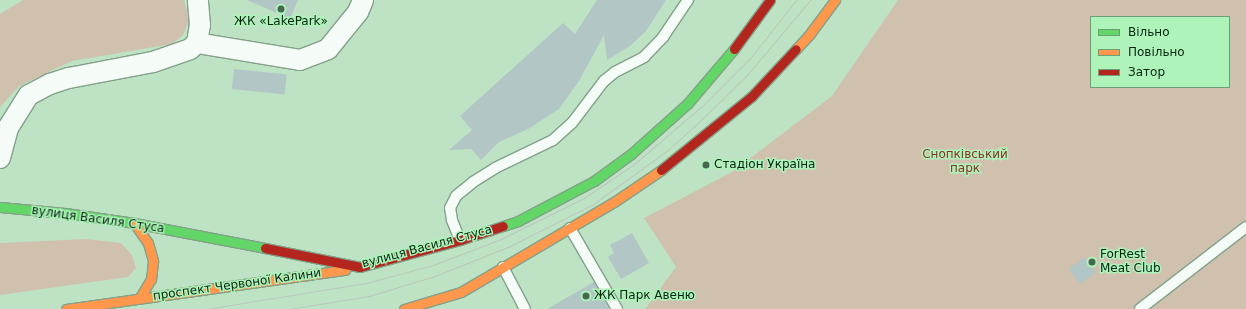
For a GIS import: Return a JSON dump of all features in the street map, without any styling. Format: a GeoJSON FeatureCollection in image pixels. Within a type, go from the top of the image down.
{"type":"FeatureCollection","features":[{"type":"Feature","properties":{"kind":"main road","name":"вулиця Василя Стуса"},"geometry":{"type":"LineString","coordinates":[[0,207],[66,213],[134,223],[360,267],[460,240],[518,221],[594,180],[631,154],[688,103],[723,63],[770,0]]}},
{"type":"Feature","properties":{"kind":"main road"},"geometry":{"type":"LineString","coordinates":[[442,309],[461,292],[614,202],[658,172],[752,96],[809,35],[835,0]]}},
{"type":"Feature","properties":{"kind":"main road"},"geometry":{"type":"LineString","coordinates":[[134,223],[148,243],[153,261],[151,279],[139,299]]}},
{"type":"Feature","properties":{"kind":"main road","name":"проспект Червоної Калини"},"geometry":{"type":"LineString","coordinates":[[66,309],[360,267]]}},
{"type":"Feature","properties":{"kind":"main road"},"geometry":{"type":"LineString","coordinates":[[404,309],[461,292]]}},
{"type":"Feature","properties":{"kind":"street"},"geometry":{"type":"LineString","coordinates":[[0,158],[8,128],[29,94],[50,84],[69,78],[154,62],[190,49],[197,43],[200,25],[198,0]]}},
{"type":"Feature","properties":{"kind":"street"},"geometry":{"type":"LineString","coordinates":[[197,43],[300,60],[328,49],[358,12],[363,0]]}},
{"type":"Feature","properties":{"kind":"lane"},"geometry":{"type":"LineString","coordinates":[[460,240],[452,220],[450,208],[456,196],[473,182],[495,168],[553,140],[572,124],[604,81],[615,72],[644,57],[663,37],[688,0]]}},
{"type":"Feature","properties":{"kind":"lane"},"geometry":{"type":"LineString","coordinates":[[1140,309],[1246,227]]}},
{"type":"Feature","properties":{"kind":"lane"},"geometry":{"type":"LineString","coordinates":[[570,228],[617,309]]}},
{"type":"Feature","properties":{"kind":"lane"},"geometry":{"type":"LineString","coordinates":[[503,267],[525,309]]}},
{"type":"Feature","properties":{"kind":"green space"},"geometry":{"type":"Polygon","coordinates":[[[23,0],[184,0],[189,21],[183,35],[172,44],[72,61],[19,86],[0,107],[0,14],[23,0]]]}},
{"type":"Feature","properties":{"kind":"green space","name":"Снопківський парк"},"geometry":{"type":"Polygon","coordinates":[[[898,0],[1246,0],[1246,309],[645,309],[676,267],[644,218],[732,172],[832,96],[898,0]]]}},
{"type":"Feature","properties":{"kind":"green space"},"geometry":{"type":"Polygon","coordinates":[[[87,239],[121,243],[132,255],[136,268],[128,277],[0,295],[0,243],[87,239]]]}},
{"type":"Feature","properties":{"kind":"building","name":"ЖК «LakePark»"},"geometry":{"type":"Polygon","coordinates":[[[247,0],[298,0],[290,19],[247,0]]]}},
{"type":"Feature","properties":{"kind":"building"},"geometry":{"type":"Polygon","coordinates":[[[597,0],[666,0],[646,31],[630,46],[607,60],[604,35],[579,81],[559,109],[528,129],[499,142],[481,160],[471,149],[449,150],[472,130],[460,116],[563,23],[575,34],[597,0]]]}},
{"type":"Feature","properties":{"kind":"building"},"geometry":{"type":"Polygon","coordinates":[[[234,69],[287,75],[285,94],[232,89],[234,69]]]}},
{"type":"Feature","properties":{"kind":"building"},"geometry":{"type":"Polygon","coordinates":[[[632,233],[649,263],[621,279],[608,257],[614,253],[610,245],[632,233]]]}},
{"type":"Feature","properties":{"kind":"building"},"geometry":{"type":"Polygon","coordinates":[[[1085,257],[1096,272],[1080,284],[1069,269],[1085,257]]]}},
{"type":"Feature","properties":{"kind":"building","name":"ЖК Парк Авеню"},"geometry":{"type":"Polygon","coordinates":[[[594,282],[609,309],[547,309],[594,282]]]}},
{"type":"Feature","properties":{"kind":"tram line"},"geometry":{"type":"LineString","coordinates":[[206,309],[366,283],[433,265],[501,239],[584,198],[633,165],[701,107],[752,56],[796,0]]}},
{"type":"Feature","properties":{"kind":"tram line"},"geometry":{"type":"LineString","coordinates":[[289,309],[369,296],[435,276],[508,247],[592,205],[668,150],[698,123],[748,74],[810,0]]}},
{"type":"Feature","properties":{"kind":"traffic: fast"},"geometry":{"type":"LineString","coordinates":[[503,226],[518,221],[594,181],[631,154],[688,103],[734,49]]}},
{"type":"Feature","properties":{"kind":"traffic: fast"},"geometry":{"type":"LineString","coordinates":[[0,207],[65,213],[134,223],[265,248]]}},
{"type":"Feature","properties":{"kind":"traffic: slow"},"geometry":{"type":"LineString","coordinates":[[796,49],[809,35],[835,0]]}},
{"type":"Feature","properties":{"kind":"traffic: slow"},"geometry":{"type":"LineString","coordinates":[[404,309],[461,292],[614,202],[661,170]]}},
{"type":"Feature","properties":{"kind":"traffic: slow"},"geometry":{"type":"LineString","coordinates":[[134,223],[148,243],[153,261],[151,279],[139,299]]}},
{"type":"Feature","properties":{"kind":"traffic: slow"},"geometry":{"type":"LineString","coordinates":[[66,309],[345,270]]}},
{"type":"Feature","properties":{"kind":"traffic: jam"},"geometry":{"type":"LineString","coordinates":[[734,49],[770,0]]}},
{"type":"Feature","properties":{"kind":"traffic: jam"},"geometry":{"type":"LineString","coordinates":[[661,170],[752,96],[796,49]]}},
{"type":"Feature","properties":{"kind":"traffic: jam"},"geometry":{"type":"LineString","coordinates":[[265,248],[360,267],[460,240],[503,226]]}},
{"type":"Feature","properties":{"kind":"place","name":"ЖК «LakePark»"},"geometry":{"type":"Point","coordinates":[281,9]}},
{"type":"Feature","properties":{"kind":"place","name":"Стадіон Україна"},"geometry":{"type":"Point","coordinates":[706,165]}},
{"type":"Feature","properties":{"kind":"place","name":"ForRest Meat Club"},"geometry":{"type":"Point","coordinates":[1092,262]}},
{"type":"Feature","properties":{"kind":"place","name":"ЖК Парк Авеню"},"geometry":{"type":"Point","coordinates":[586,296]}}]}
